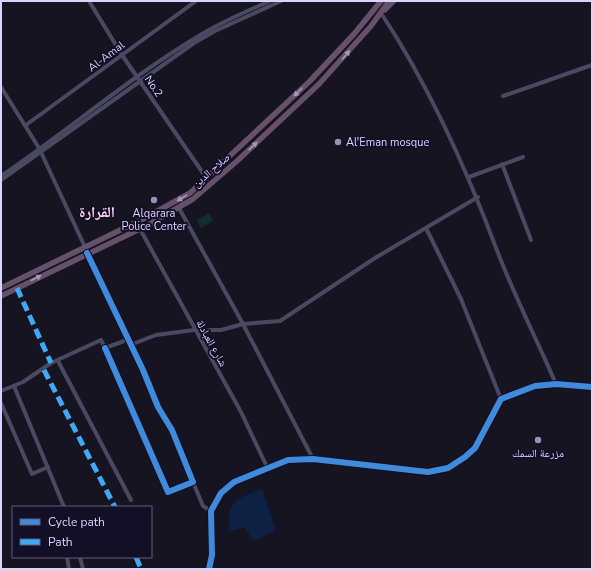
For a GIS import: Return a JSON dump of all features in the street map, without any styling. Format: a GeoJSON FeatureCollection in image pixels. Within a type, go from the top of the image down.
{"type":"FeatureCollection","features":[{"type":"Feature","properties":{"kind":"highway","name":"صلاح الدين"},"geometry":{"type":"LineString","coordinates":[[1,288],[173,204],[190,193],[207,179],[310,81],[354,34],[381,1]]}},
{"type":"Feature","properties":{"kind":"highway","name":"صلاح الدين"},"geometry":{"type":"LineString","coordinates":[[1,296],[114,240],[140,229],[193,199],[236,162],[316,87],[338,64],[381,13],[389,1]]}},
{"type":"Feature","properties":{"kind":"highway"},"geometry":{"type":"LineString","coordinates":[[310,81],[315,82],[316,87]]}},
{"type":"Feature","properties":{"kind":"highway"},"geometry":{"type":"LineString","coordinates":[[125,228],[128,230],[128,234]]}},
{"type":"Feature","properties":{"kind":"highway"},"geometry":{"type":"LineString","coordinates":[[112,234],[111,239],[114,240]]}},
{"type":"Feature","properties":{"kind":"main road"},"geometry":{"type":"LineString","coordinates":[[381,13],[394,1]]}},
{"type":"Feature","properties":{"kind":"street","name":"No.2"},"geometry":{"type":"LineString","coordinates":[[89,1],[122,55],[207,179]]}},
{"type":"Feature","properties":{"kind":"street","name":"Al-Amal"},"geometry":{"type":"LineString","coordinates":[[26,125],[196,1]]}},
{"type":"Feature","properties":{"kind":"street"},"geometry":{"type":"LineString","coordinates":[[1,180],[40,150],[202,34],[270,1]]}},
{"type":"Feature","properties":{"kind":"street"},"geometry":{"type":"LineString","coordinates":[[138,79],[205,37],[281,1]]}},
{"type":"Feature","properties":{"kind":"street"},"geometry":{"type":"LineString","coordinates":[[381,13],[422,82],[469,177],[499,253],[556,384]]}},
{"type":"Feature","properties":{"kind":"street"},"geometry":{"type":"LineString","coordinates":[[503,96],[592,65]]}},
{"type":"Feature","properties":{"kind":"street"},"geometry":{"type":"LineString","coordinates":[[1,87],[26,125],[40,150],[85,247]]}},
{"type":"Feature","properties":{"kind":"street"},"geometry":{"type":"LineString","coordinates":[[1,176],[40,150]]}},
{"type":"Feature","properties":{"kind":"street"},"geometry":{"type":"LineString","coordinates":[[469,177],[523,157]]}},
{"type":"Feature","properties":{"kind":"street"},"geometry":{"type":"LineString","coordinates":[[502,164],[531,240]]}},
{"type":"Feature","properties":{"kind":"street"},"geometry":{"type":"LineString","coordinates":[[130,345],[156,335],[194,330],[221,330],[243,324],[280,321],[374,258],[478,197]]}},
{"type":"Feature","properties":{"kind":"street"},"geometry":{"type":"LineString","coordinates":[[179,208],[243,324],[313,459]]}},
{"type":"Feature","properties":{"kind":"street"},"geometry":{"type":"LineString","coordinates":[[426,228],[441,255],[471,322],[501,399]]}},
{"type":"Feature","properties":{"kind":"street","name":"شارع العبادلة"},"geometry":{"type":"LineString","coordinates":[[140,229],[240,412],[267,467]]}},
{"type":"Feature","properties":{"kind":"street"},"geometry":{"type":"LineString","coordinates":[[87,254],[127,340],[143,370],[158,407],[172,430],[203,506],[211,511]]}},
{"type":"Feature","properties":{"kind":"street"},"geometry":{"type":"LineString","coordinates":[[1,391],[38,373],[51,363],[101,340],[168,492],[193,482]]}},
{"type":"Feature","properties":{"kind":"street"},"geometry":{"type":"LineString","coordinates":[[105,348],[127,340]]}},
{"type":"Feature","properties":{"kind":"street"},"geometry":{"type":"LineString","coordinates":[[58,361],[131,500]]}},
{"type":"Feature","properties":{"kind":"street"},"geometry":{"type":"LineString","coordinates":[[209,569],[212,555],[211,511],[221,493],[234,482],[267,467],[288,460],[313,459],[428,472],[448,468],[465,457],[474,448],[501,399],[531,387],[556,384],[592,387]]}},
{"type":"Feature","properties":{"kind":"street"},"geometry":{"type":"LineString","coordinates":[[14,386],[64,506]]}},
{"type":"Feature","properties":{"kind":"street"},"geometry":{"type":"LineString","coordinates":[[1,403],[32,474],[48,467]]}},
{"type":"Feature","properties":{"kind":"street"},"geometry":{"type":"LineString","coordinates":[[67,558],[69,569]]}},
{"type":"Feature","properties":{"kind":"street"},"geometry":{"type":"LineString","coordinates":[[80,558],[83,569]]}},
{"type":"Feature","properties":{"kind":"green space"},"geometry":{"type":"Polygon","coordinates":[[[209,213],[213,221],[201,228],[197,220],[209,213]]]}},
{"type":"Feature","properties":{"kind":"water"},"geometry":{"type":"Polygon","coordinates":[[[262,489],[276,531],[253,541],[245,527],[229,532],[229,514],[234,503],[245,496],[262,489]]]}},
{"type":"Feature","properties":{"kind":"marked path"},"geometry":{"type":"LineString","coordinates":[[17,288],[51,363]]}},
{"type":"Feature","properties":{"kind":"marked path"},"geometry":{"type":"LineString","coordinates":[[44,370],[114,506]]}},
{"type":"Feature","properties":{"kind":"marked path"},"geometry":{"type":"LineString","coordinates":[[136,558],[141,569]]}},
{"type":"Feature","properties":{"kind":"cycle path"},"geometry":{"type":"LineString","coordinates":[[87,253],[143,370],[158,407],[172,430],[193,482],[168,492],[105,348]]}},
{"type":"Feature","properties":{"kind":"cycle path"},"geometry":{"type":"LineString","coordinates":[[209,569],[212,555],[211,511],[221,493],[234,482],[288,460],[313,459],[428,472],[448,468],[465,457],[475,448],[501,399],[535,386],[556,384],[592,387]]}},
{"type":"Feature","properties":{"kind":"place","name":"Al'Eman mosque"},"geometry":{"type":"Point","coordinates":[338,142]}},
{"type":"Feature","properties":{"kind":"place","name":"Alqarara Police Center"},"geometry":{"type":"Point","coordinates":[154,200]}},
{"type":"Feature","properties":{"kind":"place","name":"مزرعة السمك"},"geometry":{"type":"Point","coordinates":[538,440]}},
{"type":"Feature","properties":{"kind":"district","name":"القرارة"},"geometry":{"type":"Point","coordinates":[97,212]}}]}
